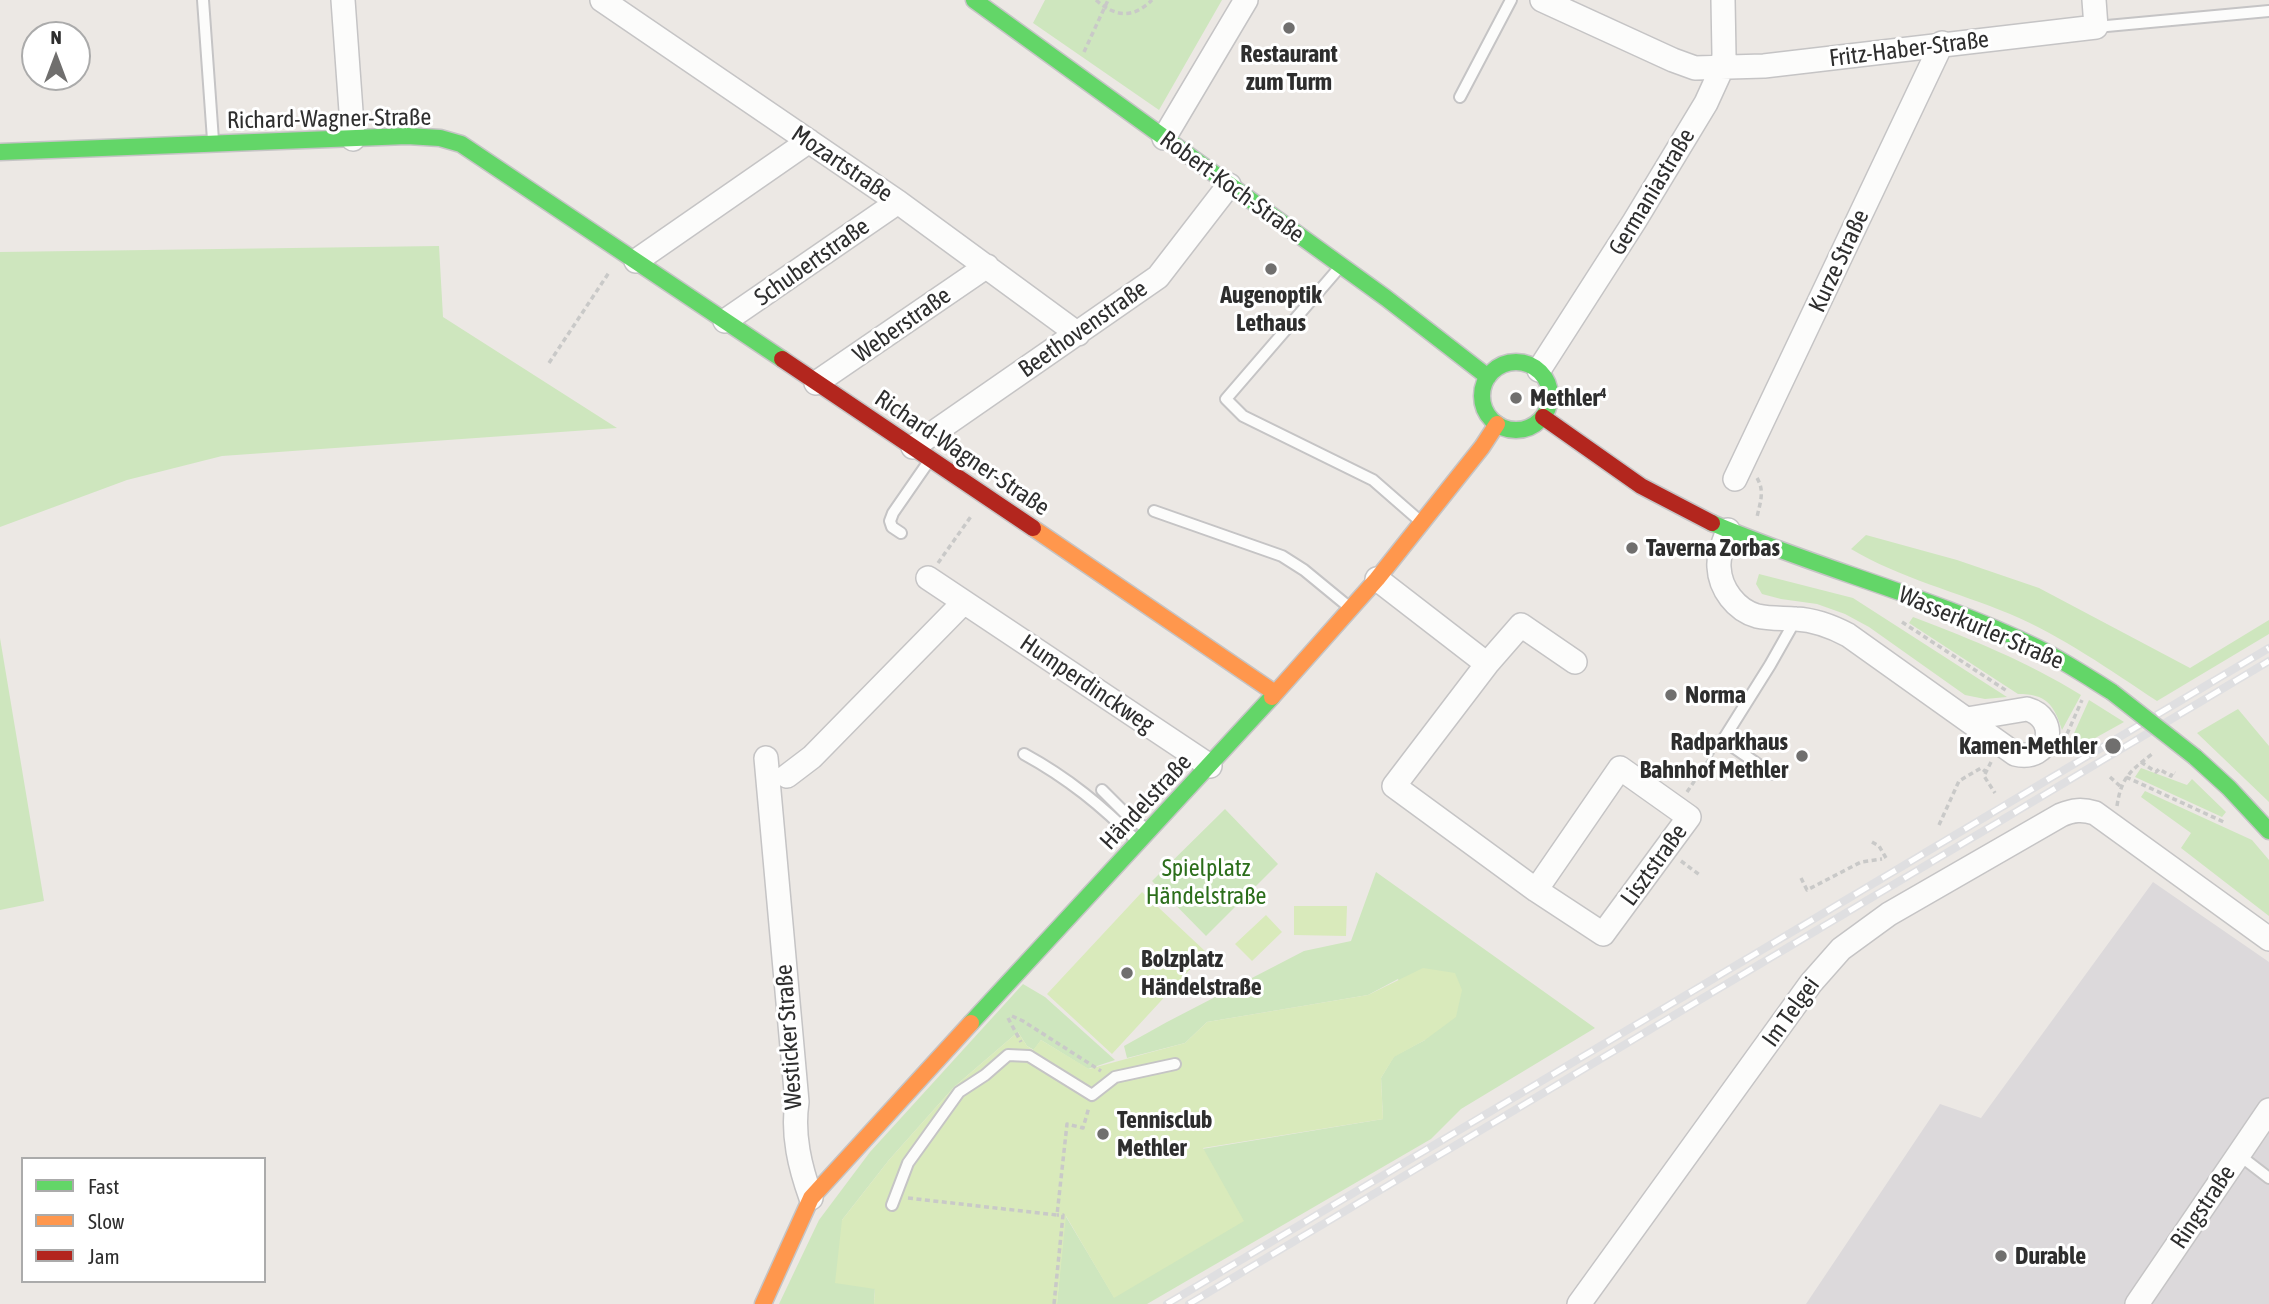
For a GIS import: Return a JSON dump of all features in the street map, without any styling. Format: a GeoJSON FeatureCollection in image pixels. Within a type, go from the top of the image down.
{"type":"FeatureCollection","features":[{"type":"Feature","properties":{"kind":"street"},"geometry":{"type":"LineString","coordinates":[[343,0],[353,139]]}},
{"type":"Feature","properties":{"kind":"street","name":"Mozartstraße"},"geometry":{"type":"LineString","coordinates":[[602,0],[898,202],[1078,334]]}},
{"type":"Feature","properties":{"kind":"street","name":"Robert-Koch-Straße"},"geometry":{"type":"LineString","coordinates":[[974,0],[1386,298],[1488,377]]}},
{"type":"Feature","properties":{"kind":"street"},"geometry":{"type":"LineString","coordinates":[[1164,138],[1246,0]]}},
{"type":"Feature","properties":{"kind":"street","name":"Fritz-Haber-Straße"},"geometry":{"type":"LineString","coordinates":[[1542,0],[1695,68],[1835,58],[1942,43],[2096,27]]}},
{"type":"Feature","properties":{"kind":"street","name":"Germaniastraße"},"geometry":{"type":"LineString","coordinates":[[1539,370],[1706,103],[1722,68],[1723,0]]}},
{"type":"Feature","properties":{"kind":"street"},"geometry":{"type":"LineString","coordinates":[[2094,0],[2096,27]]}},
{"type":"Feature","properties":{"kind":"street","name":"Kurze Straße"},"geometry":{"type":"LineString","coordinates":[[1740,468],[1942,43]]}},
{"type":"Feature","properties":{"kind":"street","name":"Richard-Wagner-Straße"},"geometry":{"type":"LineString","coordinates":[[0,152],[407,136],[440,138],[460,145],[629,256],[1275,694]]}},
{"type":"Feature","properties":{"kind":"street"},"geometry":{"type":"LineString","coordinates":[[629,256],[810,141]]}},
{"type":"Feature","properties":{"kind":"street","name":"Beethovenstraße"},"geometry":{"type":"LineString","coordinates":[[921,453],[1158,277],[1229,185]]}},
{"type":"Feature","properties":{"kind":"street","name":"Schubertstraße"},"geometry":{"type":"LineString","coordinates":[[725,321],[898,202]]}},
{"type":"Feature","properties":{"kind":"street","name":"Weberstraße"},"geometry":{"type":"LineString","coordinates":[[817,383],[987,266]]}},
{"type":"Feature","properties":{"kind":"street"},"geometry":{"type":"LineString","coordinates":[[1506,363],[1529,364],[1539,370],[1550,388],[1550,398],[1543,417],[1526,428],[1516,430],[1497,424],[1484,408],[1483,387],[1488,377],[1496,368],[1506,363]]}},
{"type":"Feature","properties":{"kind":"street"},"geometry":{"type":"LineString","coordinates":[[1543,417],[1627,477],[1680,508],[1728,530],[1720,555],[1719,569],[1730,598],[1741,608],[1771,619],[1820,622],[1848,635],[2015,754],[2031,756],[2043,748],[2047,733],[2045,721],[2035,711],[2026,709],[1967,719]]}},
{"type":"Feature","properties":{"kind":"street","name":"Händelstraße"},"geometry":{"type":"LineString","coordinates":[[811,1198],[1210,766],[1377,579],[1482,447],[1497,424]]}},
{"type":"Feature","properties":{"kind":"street","name":"Wasserkurler Straße"},"geometry":{"type":"LineString","coordinates":[[1728,530],[2029,644],[2112,692],[2195,757],[2266,827]]}},
{"type":"Feature","properties":{"kind":"street","name":"Humperdinckweg"},"geometry":{"type":"LineString","coordinates":[[928,578],[1210,766]]}},
{"type":"Feature","properties":{"kind":"street"},"geometry":{"type":"LineString","coordinates":[[1377,579],[1487,664]]}},
{"type":"Feature","properties":{"kind":"street"},"geometry":{"type":"LineString","coordinates":[[788,776],[812,757],[964,602]]}},
{"type":"Feature","properties":{"kind":"street","name":"Lisztstraße"},"geometry":{"type":"LineString","coordinates":[[1536,890],[1620,768],[1689,817],[1603,934],[1536,890],[1394,786],[1487,664],[1521,625],[1575,662]]}},
{"type":"Feature","properties":{"kind":"street","name":"Westicker Straße"},"geometry":{"type":"LineString","coordinates":[[766,758],[797,1102],[794,1119],[799,1163],[811,1198]]}},
{"type":"Feature","properties":{"kind":"street","name":"Im Telgei"},"geometry":{"type":"LineString","coordinates":[[1579,1304],[1811,983],[1841,949],[1889,914],[2060,815],[2082,809],[2095,813],[2114,825]]}},
{"type":"Feature","properties":{"kind":"street"},"geometry":{"type":"LineString","coordinates":[[2114,825],[2269,939]]}},
{"type":"Feature","properties":{"kind":"street","name":"Ringstraße"},"geometry":{"type":"LineString","coordinates":[[2137,1304],[2269,1110]]}},
{"type":"Feature","properties":{"kind":"street"},"geometry":{"type":"LineString","coordinates":[[763,1304],[811,1198]]}},
{"type":"Feature","properties":{"kind":"lane","name":"Richard-Wagner-Straße"},"geometry":{"type":"LineString","coordinates":[[203,0],[213,144]]}},
{"type":"Feature","properties":{"kind":"lane"},"geometry":{"type":"LineString","coordinates":[[1460,97],[1511,0]]}},
{"type":"Feature","properties":{"kind":"lane"},"geometry":{"type":"LineString","coordinates":[[2096,27],[2269,11]]}},
{"type":"Feature","properties":{"kind":"lane"},"geometry":{"type":"LineString","coordinates":[[1341,266],[1226,399],[1243,416],[1373,480],[1422,523]]}},
{"type":"Feature","properties":{"kind":"lane"},"geometry":{"type":"LineString","coordinates":[[901,533],[892,527],[890,521],[921,453]]}},
{"type":"Feature","properties":{"kind":"lane"},"geometry":{"type":"LineString","coordinates":[[1154,511],[1282,556],[1351,608]]}},
{"type":"Feature","properties":{"kind":"lane"},"geometry":{"type":"LineString","coordinates":[[1772,774],[1723,740],[1796,619]]}},
{"type":"Feature","properties":{"kind":"lane"},"geometry":{"type":"LineString","coordinates":[[1024,754],[1082,790],[1144,837]]}},
{"type":"Feature","properties":{"kind":"lane"},"geometry":{"type":"LineString","coordinates":[[1102,790],[1144,837]]}},
{"type":"Feature","properties":{"kind":"lane"},"geometry":{"type":"LineString","coordinates":[[894,1200],[908,1163],[959,1092],[985,1075],[1008,1055],[1029,1056],[1092,1095],[1115,1077],[1175,1064]]}},
{"type":"Feature","properties":{"kind":"lane"},"geometry":{"type":"LineString","coordinates":[[2238,1155],[2269,1178]]}},
{"type":"Feature","properties":{"kind":"path"},"geometry":{"type":"LineString","coordinates":[[1096,0],[1117,14],[1142,9],[1152,0]]}},
{"type":"Feature","properties":{"kind":"path"},"geometry":{"type":"LineString","coordinates":[[1074,73],[1108,0]]}},
{"type":"Feature","properties":{"kind":"path"},"geometry":{"type":"LineString","coordinates":[[549,363],[629,256]]}},
{"type":"Feature","properties":{"kind":"path"},"geometry":{"type":"LineString","coordinates":[[1740,468],[1761,485],[1762,498],[1752,539]]}},
{"type":"Feature","properties":{"kind":"path"},"geometry":{"type":"LineString","coordinates":[[928,578],[985,496]]}},
{"type":"Feature","properties":{"kind":"path"},"geometry":{"type":"LineString","coordinates":[[1895,617],[2009,692],[2026,709]]}},
{"type":"Feature","properties":{"kind":"path"},"geometry":{"type":"LineString","coordinates":[[2066,736],[2078,712],[2076,710],[2094,681]]}},
{"type":"Feature","properties":{"kind":"path"},"geometry":{"type":"LineString","coordinates":[[1676,808],[1723,740]]}},
{"type":"Feature","properties":{"kind":"path"},"geometry":{"type":"LineString","coordinates":[[1994,793],[1984,776],[1999,744]]}},
{"type":"Feature","properties":{"kind":"path"},"geometry":{"type":"LineString","coordinates":[[2114,825],[2120,786],[2141,762],[2160,748]]}},
{"type":"Feature","properties":{"kind":"path"},"geometry":{"type":"LineString","coordinates":[[2141,762],[2156,772],[2159,769],[2171,776],[2173,772],[2179,776]]}},
{"type":"Feature","properties":{"kind":"path"},"geometry":{"type":"LineString","coordinates":[[1938,825],[1959,782],[1981,768],[1986,772]]}},
{"type":"Feature","properties":{"kind":"path"},"geometry":{"type":"LineString","coordinates":[[2110,777],[2120,786]]}},
{"type":"Feature","properties":{"kind":"path"},"geometry":{"type":"LineString","coordinates":[[2126,777],[2245,831],[2266,827]]}},
{"type":"Feature","properties":{"kind":"path"},"geometry":{"type":"LineString","coordinates":[[1801,878],[1807,890],[1861,862],[1884,858],[1879,846],[1872,842]]}},
{"type":"Feature","properties":{"kind":"path"},"geometry":{"type":"LineString","coordinates":[[1029,1056],[1003,1013],[1023,1021],[1095,1068],[1115,1077]]}},
{"type":"Feature","properties":{"kind":"path"},"geometry":{"type":"LineString","coordinates":[[1057,1215],[1067,1124],[1083,1128],[1092,1095]]}},
{"type":"Feature","properties":{"kind":"path"},"geometry":{"type":"LineString","coordinates":[[894,1200],[1063,1215],[1054,1304]]}},
{"type":"Feature","properties":{"kind":"shaded area"},"geometry":{"type":"Polygon","coordinates":[[[2153,882],[2269,962],[2269,1304],[1806,1304],[1940,1104],[1981,1118],[2153,882]]]}},
{"type":"Feature","properties":{"kind":"green space"},"geometry":{"type":"Polygon","coordinates":[[[1045,0],[1222,0],[1159,110],[1033,23],[1045,0]]]}},
{"type":"Feature","properties":{"kind":"green space"},"geometry":{"type":"Polygon","coordinates":[[[439,246],[443,317],[617,428],[222,456],[127,480],[0,527],[0,252],[439,246]]]}},
{"type":"Feature","properties":{"kind":"green space"},"geometry":{"type":"Polygon","coordinates":[[[1866,535],[1957,560],[2039,588],[2190,668],[2269,620],[2269,634],[2157,701],[2085,654],[2029,623],[1909,577],[1851,549],[1866,535]]]}},
{"type":"Feature","properties":{"kind":"green space"},"geometry":{"type":"Polygon","coordinates":[[[1759,574],[1853,598],[2007,697],[1985,699],[1965,695],[1869,627],[1845,614],[1817,604],[1762,594],[1756,584],[1759,574]]]}},
{"type":"Feature","properties":{"kind":"green space"},"geometry":{"type":"Polygon","coordinates":[[[1913,617],[2019,661],[2081,695],[2062,730],[2056,713],[2048,702],[2036,696],[2018,694],[1909,623],[1913,617]]]}},
{"type":"Feature","properties":{"kind":"green space"},"geometry":{"type":"Polygon","coordinates":[[[0,638],[44,901],[0,910],[0,638]]]}},
{"type":"Feature","properties":{"kind":"green space"},"geometry":{"type":"Polygon","coordinates":[[[2089,700],[2124,722],[2079,747],[2071,740],[2089,700]]]}},
{"type":"Feature","properties":{"kind":"green space"},"geometry":{"type":"Polygon","coordinates":[[[2238,709],[2269,746],[2269,802],[2197,733],[2238,709]]]}},
{"type":"Feature","properties":{"kind":"green space"},"geometry":{"type":"Polygon","coordinates":[[[2141,768],[2187,785],[2192,779],[2226,812],[2222,817],[2135,777],[2141,768]]]}},
{"type":"Feature","properties":{"kind":"green space"},"geometry":{"type":"Polygon","coordinates":[[[2145,791],[2252,840],[2269,860],[2269,916],[2181,848],[2191,833],[2141,797],[2145,791]]]}},
{"type":"Feature","properties":{"kind":"green space","name":"Spielplatz Händelstraße"},"geometry":{"type":"Polygon","coordinates":[[[1225,809],[1278,864],[1206,936],[1152,881],[1225,809]]]}},
{"type":"Feature","properties":{"kind":"green space"},"geometry":{"type":"Polygon","coordinates":[[[1376,872],[1595,1028],[1461,1109],[1431,1139],[1147,1304],[1057,1304],[1065,1215],[1114,1297],[1202,1149],[1383,1119],[1381,1078],[1394,1056],[1425,1040],[1398,979],[1368,995],[1207,1022],[1185,1043],[1127,1058],[1124,1046],[1304,951],[1351,941],[1376,872]]]}},
{"type":"Feature","properties":{"kind":"green space","name":"Bolzplatz Händelstraße"},"geometry":{"type":"Polygon","coordinates":[[[1142,892],[1206,952],[1112,1054],[1047,994],[1142,892]]]}},
{"type":"Feature","properties":{"kind":"green space"},"geometry":{"type":"Polygon","coordinates":[[[1294,906],[1347,906],[1346,936],[1294,935],[1294,906]]]}},
{"type":"Feature","properties":{"kind":"green space"},"geometry":{"type":"Polygon","coordinates":[[[1266,915],[1282,932],[1252,961],[1235,944],[1266,915]]]}},
{"type":"Feature","properties":{"kind":"green space","name":"Tennisclub Methler"},"geometry":{"type":"Polygon","coordinates":[[[1423,968],[1455,973],[1462,990],[1456,1017],[1425,1040],[1394,1057],[1381,1078],[1383,1119],[1203,1148],[1244,1221],[1114,1298],[1066,1216],[1057,1304],[874,1304],[875,1289],[835,1283],[842,1220],[889,1160],[954,1087],[1018,1032],[1033,1050],[1041,1040],[1089,1069],[1185,1043],[1207,1022],[1368,995],[1423,968]]]}},
{"type":"Feature","properties":{"kind":"green space"},"geometry":{"type":"Polygon","coordinates":[[[1023,984],[1045,997],[1115,1060],[1088,1069],[1041,1040],[1034,1050],[1027,1046],[1018,1032],[954,1087],[889,1160],[842,1220],[875,1288],[874,1304],[779,1304],[819,1220],[870,1152],[1023,984]]]}},
{"type":"Feature","properties":{"kind":"railway"},"geometry":{"type":"LineString","coordinates":[[1167,1304],[2269,648]]}},
{"type":"Feature","properties":{"kind":"railway"},"geometry":{"type":"LineString","coordinates":[[1189,1304],[2269,661]]}},
{"type":"Feature","properties":{"kind":"traffic: fast"},"geometry":{"type":"LineString","coordinates":[[974,0],[1386,298],[1488,377]]}},
{"type":"Feature","properties":{"kind":"traffic: fast"},"geometry":{"type":"LineString","coordinates":[[0,152],[407,136],[440,138],[461,144],[782,359]]}},
{"type":"Feature","properties":{"kind":"traffic: fast"},"geometry":{"type":"LineString","coordinates":[[1516,362],[1529,365],[1540,372],[1547,383],[1550,396],[1547,409],[1540,420],[1529,427],[1516,430],[1503,427],[1492,420],[1485,409],[1482,396],[1485,383],[1492,372],[1503,365],[1516,362]]}},
{"type":"Feature","properties":{"kind":"traffic: fast"},"geometry":{"type":"LineString","coordinates":[[1712,523],[1793,555],[1958,613],[2048,653],[2112,692]]}},
{"type":"Feature","properties":{"kind":"traffic: fast"},"geometry":{"type":"LineString","coordinates":[[2112,692],[2195,757]]}},
{"type":"Feature","properties":{"kind":"traffic: fast"},"geometry":{"type":"LineString","coordinates":[[971,1023],[1272,697]]}},
{"type":"Feature","properties":{"kind":"traffic: fast"},"geometry":{"type":"LineString","coordinates":[[2195,757],[2229,788],[2269,831]]}},
{"type":"Feature","properties":{"kind":"traffic: slow"},"geometry":{"type":"LineString","coordinates":[[1272,697],[1377,579],[1482,447],[1497,424]]}},
{"type":"Feature","properties":{"kind":"traffic: slow"},"geometry":{"type":"LineString","coordinates":[[1033,528],[1275,693]]}},
{"type":"Feature","properties":{"kind":"traffic: slow"},"geometry":{"type":"LineString","coordinates":[[763,1304],[811,1198],[971,1023]]}},
{"type":"Feature","properties":{"kind":"traffic: jam"},"geometry":{"type":"LineString","coordinates":[[782,359],[1033,528]]}},
{"type":"Feature","properties":{"kind":"traffic: jam"},"geometry":{"type":"LineString","coordinates":[[1543,417],[1641,486],[1712,523]]}},
{"type":"Feature","properties":{"kind":"place","name":"Restaurant zum Turm"},"geometry":{"type":"Point","coordinates":[1289,28]}},
{"type":"Feature","properties":{"kind":"place","name":"Augenoptik Lethaus"},"geometry":{"type":"Point","coordinates":[1271,269]}},
{"type":"Feature","properties":{"kind":"place","name":"Methler⁴"},"geometry":{"type":"Point","coordinates":[1516,398]}},
{"type":"Feature","properties":{"kind":"place","name":"Taverna Zorbas"},"geometry":{"type":"Point","coordinates":[1632,548]}},
{"type":"Feature","properties":{"kind":"place","name":"Norma"},"geometry":{"type":"Point","coordinates":[1671,695]}},
{"type":"Feature","properties":{"kind":"place","name":"Kamen-Methler"},"geometry":{"type":"Point","coordinates":[2113,746]}},
{"type":"Feature","properties":{"kind":"place","name":"Radparkhaus Bahnhof Methler"},"geometry":{"type":"Point","coordinates":[1802,756]}},
{"type":"Feature","properties":{"kind":"place","name":"Bolzplatz Händelstraße"},"geometry":{"type":"Point","coordinates":[1127,973]}},
{"type":"Feature","properties":{"kind":"place","name":"Tennisclub Methler"},"geometry":{"type":"Point","coordinates":[1103,1134]}},
{"type":"Feature","properties":{"kind":"place","name":"Durable"},"geometry":{"type":"Point","coordinates":[2001,1256]}}]}
